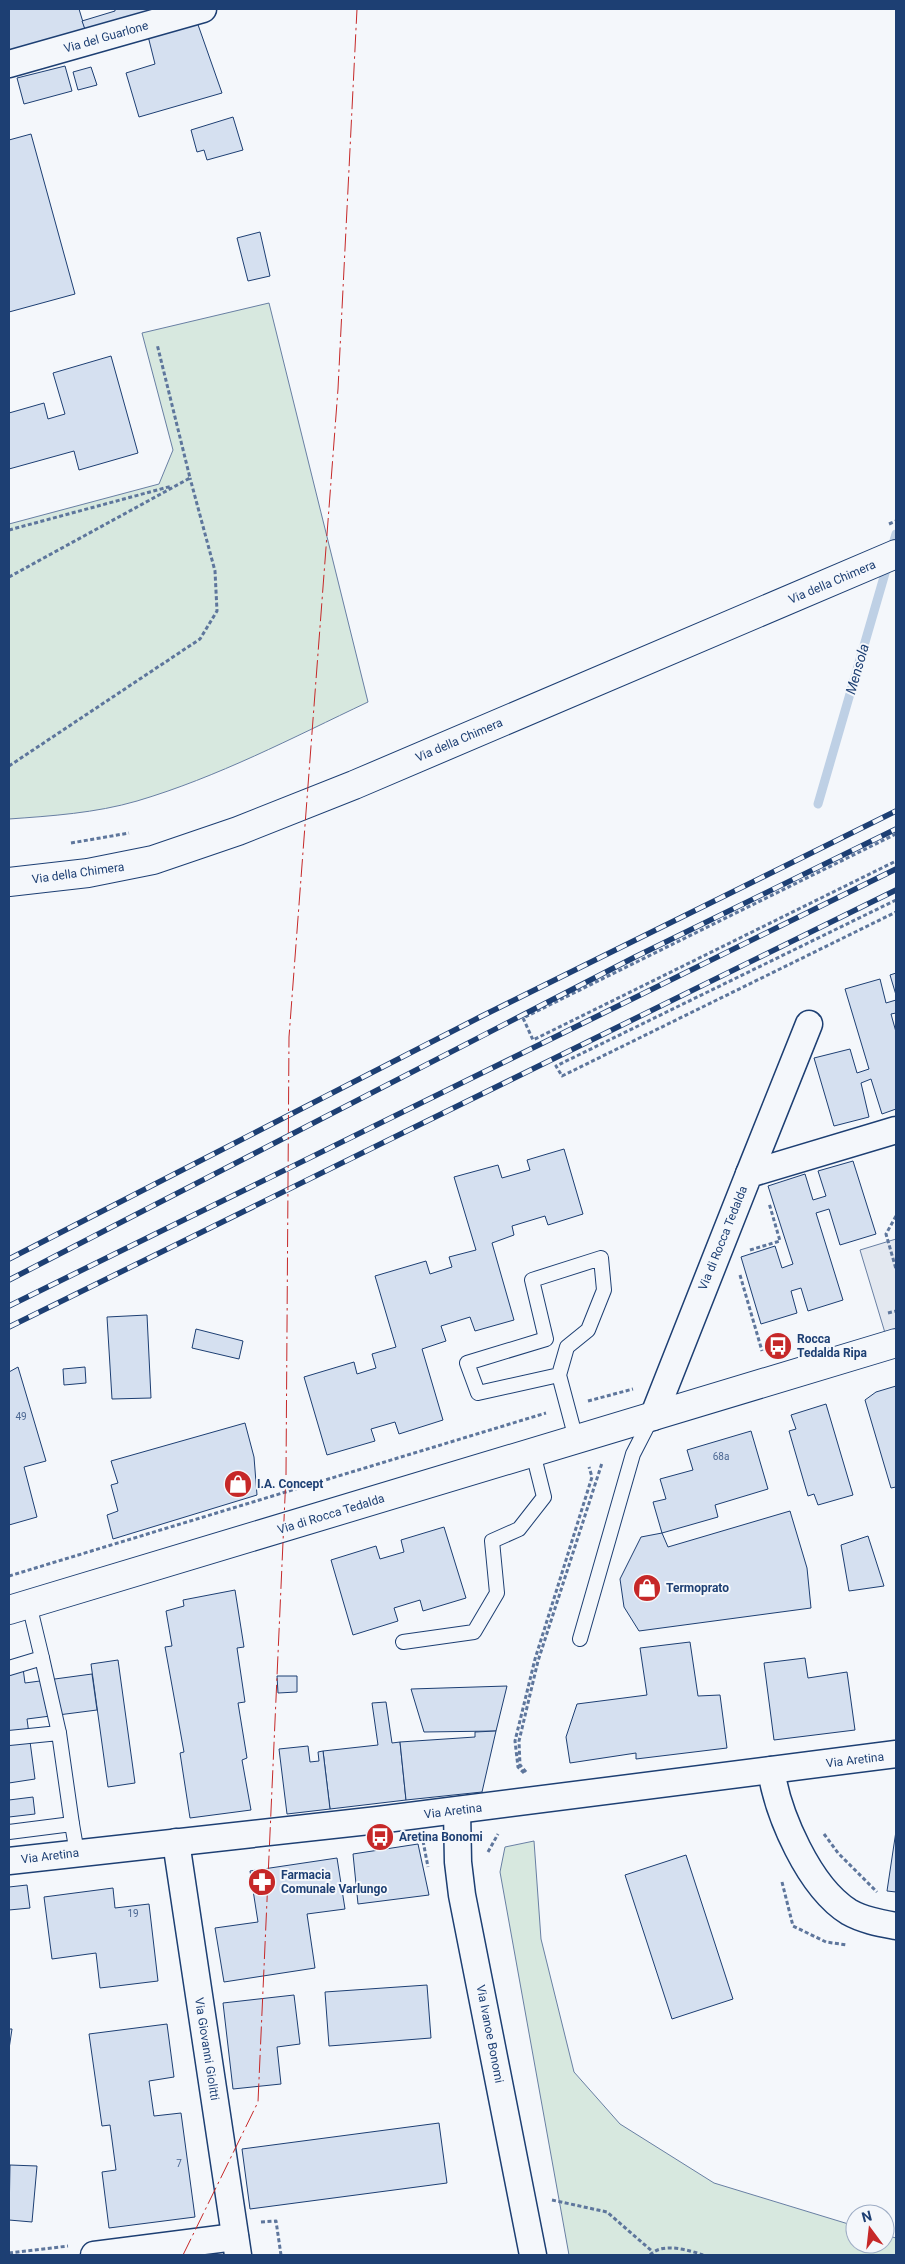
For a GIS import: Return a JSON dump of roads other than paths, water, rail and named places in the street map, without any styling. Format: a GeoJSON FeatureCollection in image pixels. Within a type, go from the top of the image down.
{"type":"FeatureCollection","features":[{"type":"Feature","properties":{"kind":"street","name":"Via del Guarlone"},"geometry":{"type":"LineString","coordinates":[[9,64],[203,9]]}},
{"type":"Feature","properties":{"kind":"street","name":"Via della Chimera"},"geometry":{"type":"LineString","coordinates":[[9,882],[114,869],[154,860],[220,838],[354,785],[896,554]]}},
{"type":"Feature","properties":{"kind":"street"},"geometry":{"type":"LineString","coordinates":[[749,1174],[809,1024]]}},
{"type":"Feature","properties":{"kind":"street","name":"Via di Rocca Tedalda"},"geometry":{"type":"LineString","coordinates":[[653,1417],[749,1174],[896,1130]]}},
{"type":"Feature","properties":{"kind":"street","name":"Via di Rocca Tedalda"},"geometry":{"type":"LineString","coordinates":[[19,1607],[896,1343]]}},
{"type":"Feature","properties":{"kind":"street","name":"Via Aretina"},"geometry":{"type":"LineString","coordinates":[[9,1861],[457,1811],[538,1794],[772,1770],[896,1754]]}},
{"type":"Feature","properties":{"kind":"street"},"geometry":{"type":"LineString","coordinates":[[772,1770],[775,1794],[799,1850],[822,1890],[850,1913],[896,1926]]}},
{"type":"Feature","properties":{"kind":"street","name":"Via Ivanoe Bonomi"},"geometry":{"type":"LineString","coordinates":[[457,1811],[458,1862],[462,1895],[533,2255]]}},
{"type":"Feature","properties":{"kind":"street","name":"Via Giovanni Giolitti"},"geometry":{"type":"LineString","coordinates":[[176,1842],[236,2246]]}},
{"type":"Feature","properties":{"kind":"street"},"geometry":{"type":"LineString","coordinates":[[94,2255],[236,2246]]}},
{"type":"Feature","properties":{"kind":"lane"},"geometry":{"type":"LineString","coordinates":[[546,1339],[532,1280],[601,1258],[604,1290],[588,1330],[567,1346],[559,1375],[566,1408],[576,1439]]}},
{"type":"Feature","properties":{"kind":"lane"},"geometry":{"type":"LineString","coordinates":[[559,1375],[478,1393],[467,1363],[546,1339],[567,1346]]}},
{"type":"Feature","properties":{"kind":"lane"},"geometry":{"type":"LineString","coordinates":[[580,1639],[633,1454],[653,1417]]}},
{"type":"Feature","properties":{"kind":"lane"},"geometry":{"type":"LineString","coordinates":[[403,1642],[474,1632],[497,1593],[492,1541],[519,1529],[544,1497],[533,1453]]}},
{"type":"Feature","properties":{"kind":"lane"},"geometry":{"type":"LineString","coordinates":[[19,1607],[42,1658],[59,1733],[77,1853]]}},
{"type":"Feature","properties":{"kind":"lane"},"geometry":{"type":"LineString","coordinates":[[9,1668],[42,1658]]}},
{"type":"Feature","properties":{"kind":"lane"},"geometry":{"type":"LineString","coordinates":[[9,1738],[59,1733]]}},
{"type":"Feature","properties":{"kind":"lane"},"geometry":{"type":"LineString","coordinates":[[9,1832],[72,1824]]}},
{"type":"Feature","properties":{"kind":"waterway","name":"Mensola"},"geometry":{"type":"LineString","coordinates":[[891,551],[896,534]]}},
{"type":"Feature","properties":{"kind":"waterway","name":"Mensola"},"geometry":{"type":"LineString","coordinates":[[818,804],[888,563]]}},
{"type":"Feature","properties":{"kind":"railway"},"geometry":{"type":"LineString","coordinates":[[9,1259],[480,1017],[896,811]]}},
{"type":"Feature","properties":{"kind":"railway"},"geometry":{"type":"LineString","coordinates":[[9,1280],[635,957],[896,829]]}},
{"type":"Feature","properties":{"kind":"railway"},"geometry":{"type":"LineString","coordinates":[[9,1306],[896,869]]}},
{"type":"Feature","properties":{"kind":"railway"},"geometry":{"type":"LineString","coordinates":[[9,1327],[896,890]]}},
{"type":"Feature","properties":{"kind":"place","name":"Rocca Tedalda Ripa"},"geometry":{"type":"Point","coordinates":[778,1346]}},
{"type":"Feature","properties":{"kind":"place","name":"I.A. Concept"},"geometry":{"type":"Point","coordinates":[238,1484]}},
{"type":"Feature","properties":{"kind":"place","name":"Termoprato"},"geometry":{"type":"Point","coordinates":[647,1588]}},
{"type":"Feature","properties":{"kind":"place","name":"Aretina Bonomi"},"geometry":{"type":"Point","coordinates":[380,1837]}},
{"type":"Feature","properties":{"kind":"place","name":"Farmacia Comunale Varlungo"},"geometry":{"type":"Point","coordinates":[262,1882]}}]}
